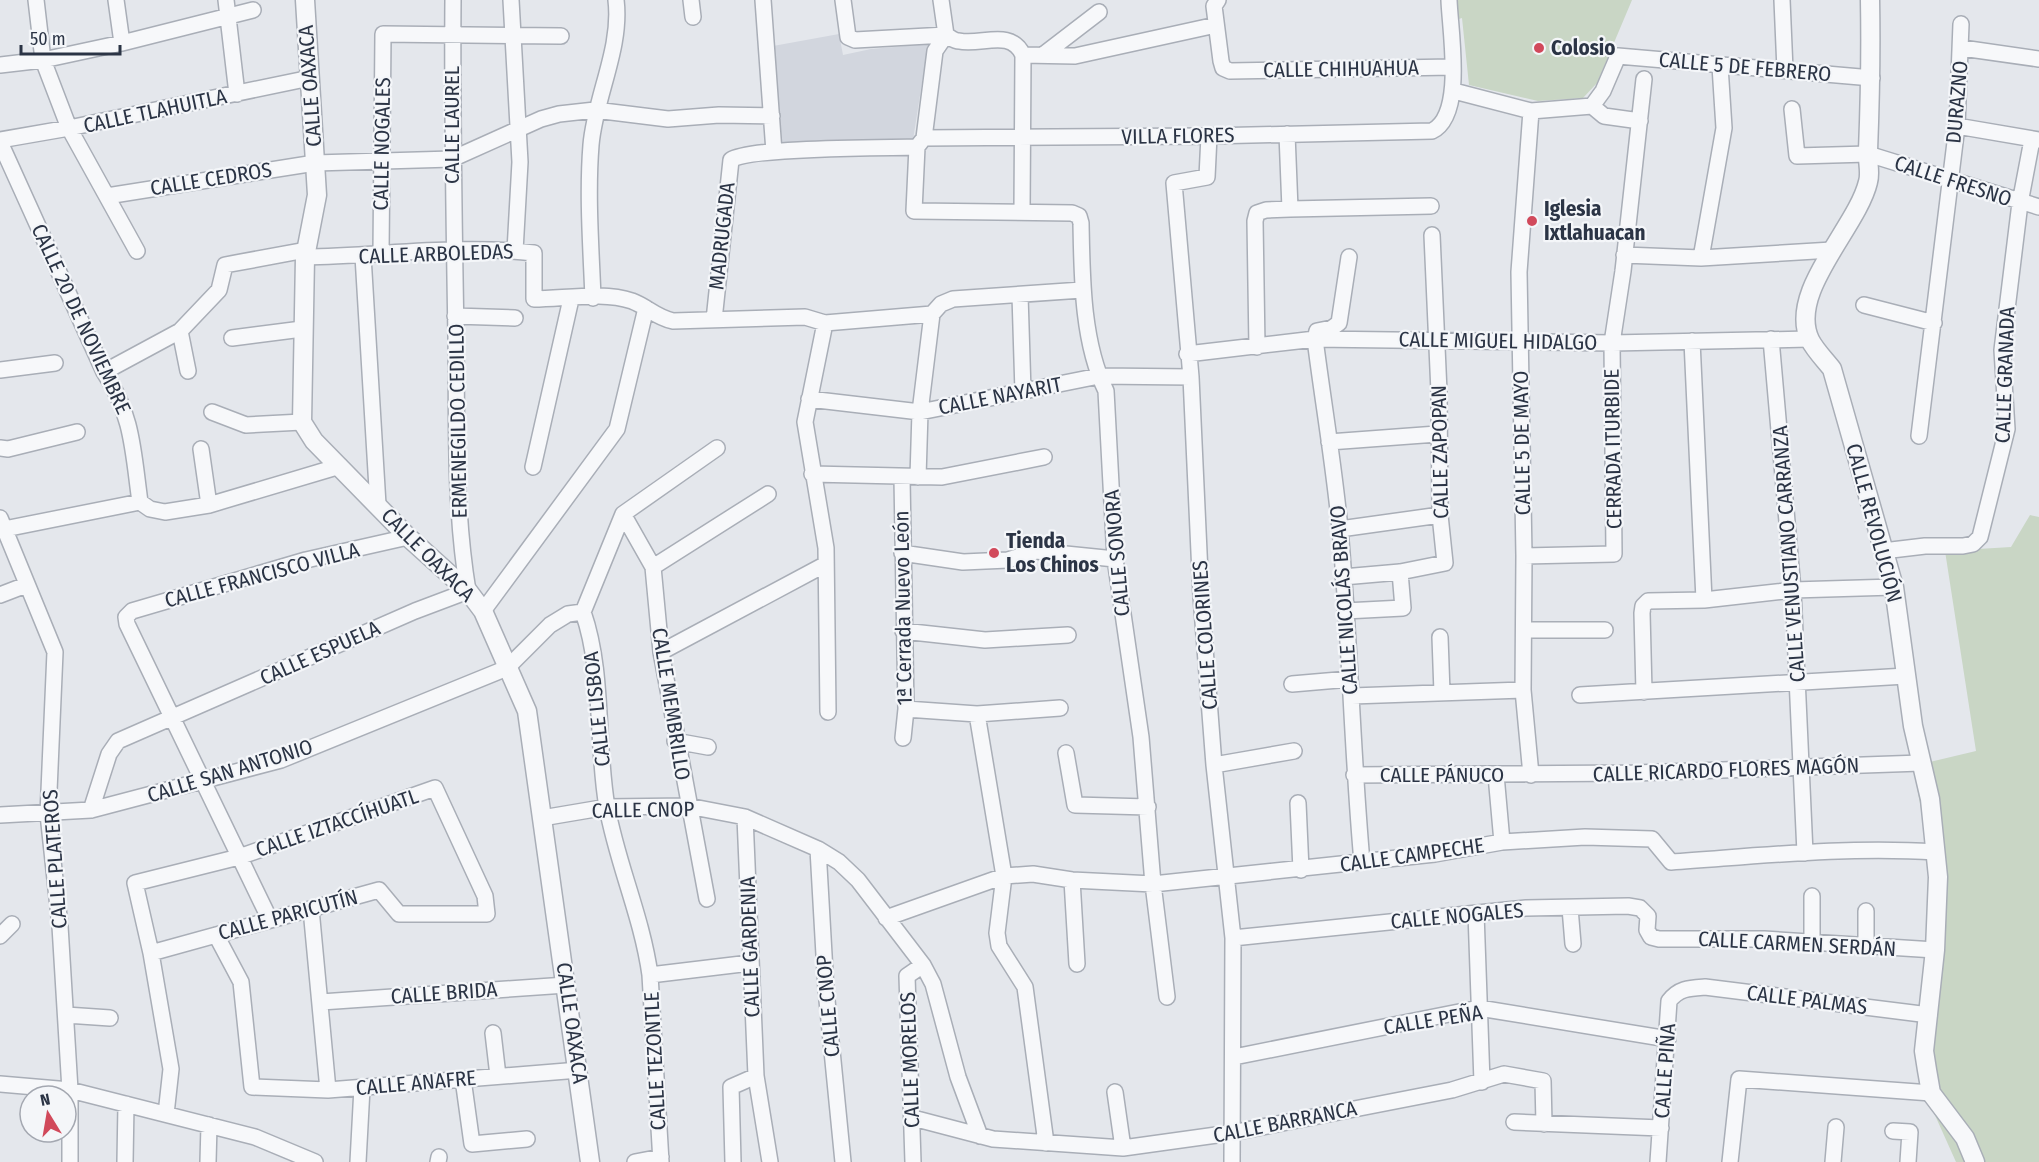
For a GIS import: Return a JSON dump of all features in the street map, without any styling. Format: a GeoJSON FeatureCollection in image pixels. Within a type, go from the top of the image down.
{"type":"FeatureCollection","features":[{"type":"Feature","properties":{"kind":"street"},"geometry":{"type":"LineString","coordinates":[[36,0],[43,60],[69,128],[137,251]]}},
{"type":"Feature","properties":{"kind":"street"},"geometry":{"type":"LineString","coordinates":[[117,0],[122,43]]}},
{"type":"Feature","properties":{"kind":"street","name":"CALLE OAXACA"},"geometry":{"type":"LineString","coordinates":[[305,0],[317,195],[305,254],[302,422],[314,441],[408,537],[468,591],[483,611],[528,711],[590,1162]]}},
{"type":"Feature","properties":{"kind":"street","name":"CALLE LAUREL"},"geometry":{"type":"LineString","coordinates":[[453,0],[453,250]]}},
{"type":"Feature","properties":{"kind":"street"},"geometry":{"type":"LineString","coordinates":[[511,0],[520,162],[515,250]]}},
{"type":"Feature","properties":{"kind":"street"},"geometry":{"type":"LineString","coordinates":[[593,298],[591,146],[596,110],[619,20],[616,0]]}},
{"type":"Feature","properties":{"kind":"street"},"geometry":{"type":"LineString","coordinates":[[691,0],[693,17]]}},
{"type":"Feature","properties":{"kind":"street"},"geometry":{"type":"LineString","coordinates":[[763,0],[774,152],[920,142]]}},
{"type":"Feature","properties":{"kind":"street"},"geometry":{"type":"LineString","coordinates":[[843,0],[846,31],[848,37],[855,40],[946,35],[958,41],[1014,42],[1023,55],[1022,211],[914,211],[920,142],[934,51],[946,35],[941,0]]}},
{"type":"Feature","properties":{"kind":"street"},"geometry":{"type":"LineString","coordinates":[[1449,0],[1454,90],[1531,111],[1592,106],[1604,116],[1640,121]]}},
{"type":"Feature","properties":{"kind":"street"},"geometry":{"type":"LineString","coordinates":[[1782,0],[1785,70]]}},
{"type":"Feature","properties":{"kind":"street"},"geometry":{"type":"LineString","coordinates":[[1809,339],[1806,320],[1807,302],[1832,250],[1860,207],[1869,180],[1872,78],[1870,0]]}},
{"type":"Feature","properties":{"kind":"street"},"geometry":{"type":"LineString","coordinates":[[1023,55],[1075,56],[1216,25],[1216,3]]}},
{"type":"Feature","properties":{"kind":"street"},"geometry":{"type":"LineString","coordinates":[[0,65],[43,60],[122,43],[227,7],[253,10]]}},
{"type":"Feature","properties":{"kind":"street"},"geometry":{"type":"LineString","coordinates":[[227,7],[237,93]]}},
{"type":"Feature","properties":{"kind":"street"},"geometry":{"type":"LineString","coordinates":[[1043,56],[1099,12]]}},
{"type":"Feature","properties":{"kind":"street","name":"DURAZNO"},"geometry":{"type":"LineString","coordinates":[[1919,436],[1957,126],[1962,48],[1961,24]]}},
{"type":"Feature","properties":{"kind":"street","name":"CALLE CHIHUAHUA"},"geometry":{"type":"LineString","coordinates":[[1216,25],[1223,68],[1230,71],[1452,67]]}},
{"type":"Feature","properties":{"kind":"street","name":"CALLE NOGALES"},"geometry":{"type":"LineString","coordinates":[[381,253],[383,34],[453,35]]}},
{"type":"Feature","properties":{"kind":"street"},"geometry":{"type":"LineString","coordinates":[[453,35],[561,36]]}},
{"type":"Feature","properties":{"kind":"street"},"geometry":{"type":"LineString","coordinates":[[1962,48],[2039,59]]}},
{"type":"Feature","properties":{"kind":"street","name":"CALLE 5 DE FEBRERO"},"geometry":{"type":"LineString","coordinates":[[1592,106],[1604,91],[1618,56],[1872,78]]}},
{"type":"Feature","properties":{"kind":"street"},"geometry":{"type":"LineString","coordinates":[[1701,258],[1724,128],[1719,66]]}},
{"type":"Feature","properties":{"kind":"street","name":"CALLE TLAHUITLA"},"geometry":{"type":"LineString","coordinates":[[0,141],[310,78]]}},
{"type":"Feature","properties":{"kind":"street","name":"CERRADA ITURBIDE"},"geometry":{"type":"LineString","coordinates":[[1524,556],[1614,554],[1612,343],[1644,79]]}},
{"type":"Feature","properties":{"kind":"street","name":"VILLA FLORES"},"geometry":{"type":"LineString","coordinates":[[920,142],[1432,131],[1443,121],[1454,90]]}},
{"type":"Feature","properties":{"kind":"street","name":"CALLE FRESNO"},"geometry":{"type":"LineString","coordinates":[[1792,108],[1797,156],[1868,154],[2020,203],[2039,207]]}},
{"type":"Feature","properties":{"kind":"street"},"geometry":{"type":"LineString","coordinates":[[452,159],[559,114],[596,110],[668,119],[719,115],[772,116]]}},
{"type":"Feature","properties":{"kind":"street","name":"CALLE 5 DE MAYO"},"geometry":{"type":"LineString","coordinates":[[1531,111],[1519,272],[1525,630],[1523,690],[1531,775]]}},
{"type":"Feature","properties":{"kind":"street"},"geometry":{"type":"LineString","coordinates":[[1957,126],[2035,140]]}},
{"type":"Feature","properties":{"kind":"street"},"geometry":{"type":"LineString","coordinates":[[1287,134],[1290,209]]}},
{"type":"Feature","properties":{"kind":"street","name":"CALLE COLORINES"},"geometry":{"type":"LineString","coordinates":[[1209,136],[1207,177],[1174,183],[1187,354],[1191,377],[1201,596],[1214,765],[1233,938],[1232,1162]]}},
{"type":"Feature","properties":{"kind":"street","name":"CALLE GRANADA"},"geometry":{"type":"LineString","coordinates":[[1883,551],[1925,546],[1963,546],[1973,544],[1980,537],[2007,429],[2002,350],[2020,203],[2035,140]]}},
{"type":"Feature","properties":{"kind":"street","name":"CALLE 20 DE NOVIEMBRE"},"geometry":{"type":"LineString","coordinates":[[0,141],[104,372],[119,394],[129,422],[140,502]]}},
{"type":"Feature","properties":{"kind":"street","name":"MADRUGADA"},"geometry":{"type":"LineString","coordinates":[[714,320],[731,160],[738,155],[774,152]]}},
{"type":"Feature","properties":{"kind":"street","name":"CALLE CEDROS"},"geometry":{"type":"LineString","coordinates":[[107,196],[315,163],[452,159]]}},
{"type":"Feature","properties":{"kind":"street"},"geometry":{"type":"LineString","coordinates":[[1257,347],[1255,221],[1257,213],[1266,210],[1290,209],[1431,206]]}},
{"type":"Feature","properties":{"kind":"street","name":"CALLE SONORA"},"geometry":{"type":"LineString","coordinates":[[1022,211],[1072,213],[1079,216],[1081,223],[1082,290],[1099,376],[1106,391],[1115,559],[1142,737],[1153,884],[1167,997]]}},
{"type":"Feature","properties":{"kind":"street"},"geometry":{"type":"LineString","coordinates":[[1432,235],[1435,341]]}},
{"type":"Feature","properties":{"kind":"street","name":"CALLE ARBOLEDAS"},"geometry":{"type":"LineString","coordinates":[[180,330],[219,290],[225,265],[305,254],[363,256],[453,250],[515,250],[534,253],[534,299],[593,298],[631,301],[646,308],[656,317],[673,321],[805,317],[825,323],[932,314]]}},
{"type":"Feature","properties":{"kind":"street","name":"ERMENEGILDO CEDILLO"},"geometry":{"type":"LineString","coordinates":[[453,250],[458,488],[461,547],[468,591]]}},
{"type":"Feature","properties":{"kind":"street"},"geometry":{"type":"LineString","coordinates":[[1624,255],[1701,258],[1832,250]]}},
{"type":"Feature","properties":{"kind":"street"},"geometry":{"type":"LineString","coordinates":[[363,256],[378,505]]}},
{"type":"Feature","properties":{"kind":"street"},"geometry":{"type":"LineString","coordinates":[[1314,339],[1317,331],[1332,328],[1339,323],[1349,257]]}},
{"type":"Feature","properties":{"kind":"street"},"geometry":{"type":"LineString","coordinates":[[918,477],[920,412],[932,314],[941,304],[953,299],[1082,290]]}},
{"type":"Feature","properties":{"kind":"street"},"geometry":{"type":"LineString","coordinates":[[1020,295],[1023,392]]}},
{"type":"Feature","properties":{"kind":"street"},"geometry":{"type":"LineString","coordinates":[[533,467],[571,299]]}},
{"type":"Feature","properties":{"kind":"street"},"geometry":{"type":"LineString","coordinates":[[1864,306],[1934,322]]}},
{"type":"Feature","properties":{"kind":"street"},"geometry":{"type":"LineString","coordinates":[[483,611],[617,429],[646,308]]}},
{"type":"Feature","properties":{"kind":"street"},"geometry":{"type":"LineString","coordinates":[[455,316],[515,318]]}},
{"type":"Feature","properties":{"kind":"street"},"geometry":{"type":"LineString","coordinates":[[825,323],[806,422],[812,474],[826,548],[828,712]]}},
{"type":"Feature","properties":{"kind":"street"},"geometry":{"type":"LineString","coordinates":[[232,338],[302,328]]}},
{"type":"Feature","properties":{"kind":"street"},"geometry":{"type":"LineString","coordinates":[[104,372],[180,330],[188,371]]}},
{"type":"Feature","properties":{"kind":"street","name":"CALLE MIGUEL HIDALGO"},"geometry":{"type":"LineString","coordinates":[[1187,354],[1314,339],[1612,343],[1809,339]]}},
{"type":"Feature","properties":{"kind":"street","name":"CALLE NICOLÁS BRAVO"},"geometry":{"type":"LineString","coordinates":[[1314,339],[1340,529],[1352,696],[1354,775],[1362,862]]}},
{"type":"Feature","properties":{"kind":"street","name":"CALLE VENUSTIANO CARRANZA"},"geometry":{"type":"LineString","coordinates":[[1772,339],[1793,591],[1806,853]]}},
{"type":"Feature","properties":{"kind":"street","name":"CALLE REVOLUCIÓN"},"geometry":{"type":"LineString","coordinates":[[1809,339],[1832,369],[1894,587],[1906,676],[1921,763],[1930,799],[1938,877],[1935,950],[1924,1051],[1931,1093],[1965,1138],[1975,1162]]}},
{"type":"Feature","properties":{"kind":"street","name":"CALLE ZAPOPAN"},"geometry":{"type":"LineString","coordinates":[[1400,572],[1445,563],[1440,515],[1437,434],[1439,392],[1435,341]]}},
{"type":"Feature","properties":{"kind":"street"},"geometry":{"type":"LineString","coordinates":[[1692,341],[1704,600]]}},
{"type":"Feature","properties":{"kind":"street"},"geometry":{"type":"LineString","coordinates":[[0,370],[56,363]]}},
{"type":"Feature","properties":{"kind":"street","name":"CALLE NAYARIT"},"geometry":{"type":"LineString","coordinates":[[809,399],[920,412],[1099,376],[1191,377]]}},
{"type":"Feature","properties":{"kind":"street"},"geometry":{"type":"LineString","coordinates":[[212,412],[246,424],[302,422]]}},
{"type":"Feature","properties":{"kind":"street"},"geometry":{"type":"LineString","coordinates":[[0,447],[8,449],[77,432]]}},
{"type":"Feature","properties":{"kind":"street"},"geometry":{"type":"LineString","coordinates":[[1329,442],[1437,434]]}},
{"type":"Feature","properties":{"kind":"street"},"geometry":{"type":"LineString","coordinates":[[507,668],[550,625],[568,614],[583,612],[592,596],[623,514],[717,448]]}},
{"type":"Feature","properties":{"kind":"street"},"geometry":{"type":"LineString","coordinates":[[201,449],[209,505]]}},
{"type":"Feature","properties":{"kind":"street"},"geometry":{"type":"LineString","coordinates":[[812,474],[902,478],[942,477],[1044,457]]}},
{"type":"Feature","properties":{"kind":"street"},"geometry":{"type":"LineString","coordinates":[[2,526],[140,502],[150,509],[165,513],[209,505],[340,466]]}},
{"type":"Feature","properties":{"kind":"street","name":"1ª Cerrada Nuevo León"},"geometry":{"type":"LineString","coordinates":[[902,478],[906,709],[903,738]]}},
{"type":"Feature","properties":{"kind":"street"},"geometry":{"type":"LineString","coordinates":[[653,567],[768,494]]}},
{"type":"Feature","properties":{"kind":"street","name":"CALLE MEMBRILLO"},"geometry":{"type":"LineString","coordinates":[[623,514],[653,567],[661,652],[675,741],[707,899]]}},
{"type":"Feature","properties":{"kind":"street"},"geometry":{"type":"LineString","coordinates":[[1340,529],[1440,515]]}},
{"type":"Feature","properties":{"kind":"street","name":"CALLE PLATEROS"},"geometry":{"type":"LineString","coordinates":[[2,526],[54,652],[48,814],[60,926],[70,1084]]}},
{"type":"Feature","properties":{"kind":"street","name":"CALLE FRANCISCO VILLA"},"geometry":{"type":"LineString","coordinates":[[172,718],[127,624],[126,616],[132,611],[306,560],[408,537]]}},
{"type":"Feature","properties":{"kind":"street"},"geometry":{"type":"LineString","coordinates":[[902,553],[963,562],[1008,560],[1036,551],[1115,559]]}},
{"type":"Feature","properties":{"kind":"street"},"geometry":{"type":"LineString","coordinates":[[661,652],[826,564]]}},
{"type":"Feature","properties":{"kind":"street"},"geometry":{"type":"LineString","coordinates":[[1343,576],[1400,572],[1403,608],[1345,611]]}},
{"type":"Feature","properties":{"kind":"street"},"geometry":{"type":"LineString","coordinates":[[0,595],[26,585]]}},
{"type":"Feature","properties":{"kind":"street"},"geometry":{"type":"LineString","coordinates":[[1644,692],[1642,613],[1643,606],[1648,602],[1704,600],[1793,591],[1894,587]]}},
{"type":"Feature","properties":{"kind":"street","name":"CALLE ESPUELA"},"geometry":{"type":"LineString","coordinates":[[91,810],[109,754],[118,741],[416,611],[468,591]]}},
{"type":"Feature","properties":{"kind":"street","name":"CALLE LISBOA"},"geometry":{"type":"LineString","coordinates":[[583,612],[591,643],[607,807]]}},
{"type":"Feature","properties":{"kind":"street"},"geometry":{"type":"LineString","coordinates":[[1525,630],[1605,630]]}},
{"type":"Feature","properties":{"kind":"street"},"geometry":{"type":"LineString","coordinates":[[903,631],[985,640],[1068,635]]}},
{"type":"Feature","properties":{"kind":"street"},"geometry":{"type":"LineString","coordinates":[[1440,637],[1442,693]]}},
{"type":"Feature","properties":{"kind":"street","name":"CALLE SAN ANTONIO"},"geometry":{"type":"LineString","coordinates":[[0,815],[91,810],[281,760],[507,668]]}},
{"type":"Feature","properties":{"kind":"street"},"geometry":{"type":"LineString","coordinates":[[1580,694],[1906,676]]}},
{"type":"Feature","properties":{"kind":"street"},"geometry":{"type":"LineString","coordinates":[[1292,684],[1350,679]]}},
{"type":"Feature","properties":{"kind":"street"},"geometry":{"type":"LineString","coordinates":[[1352,696],[1523,690]]}},
{"type":"Feature","properties":{"kind":"street"},"geometry":{"type":"LineString","coordinates":[[906,709],[976,714],[1060,708]]}},
{"type":"Feature","properties":{"kind":"street"},"geometry":{"type":"LineString","coordinates":[[976,714],[1004,876],[997,933],[999,946],[1025,987],[1046,1143]]}},
{"type":"Feature","properties":{"kind":"street"},"geometry":{"type":"LineString","coordinates":[[172,718],[270,920]]}},
{"type":"Feature","properties":{"kind":"street"},"geometry":{"type":"LineString","coordinates":[[675,741],[708,747]]}},
{"type":"Feature","properties":{"kind":"street"},"geometry":{"type":"LineString","coordinates":[[1214,765],[1294,751]]}},
{"type":"Feature","properties":{"kind":"street"},"geometry":{"type":"LineString","coordinates":[[1066,753],[1075,805],[1148,807]]}},
{"type":"Feature","properties":{"kind":"street","name":"CALLE RICARDO FLORES MAGÓN"},"geometry":{"type":"LineString","coordinates":[[1531,775],[1803,769],[1921,763]]}},
{"type":"Feature","properties":{"kind":"street","name":"CALLE PÁNUCO"},"geometry":{"type":"LineString","coordinates":[[1354,775],[1531,775]]}},
{"type":"Feature","properties":{"kind":"street"},"geometry":{"type":"LineString","coordinates":[[1496,775],[1502,842]]}},
{"type":"Feature","properties":{"kind":"street","name":"CALLE IZTACCÍHUATL"},"geometry":{"type":"LineString","coordinates":[[151,953],[135,883],[239,857],[435,788],[485,896],[487,914]]}},
{"type":"Feature","properties":{"kind":"street"},"geometry":{"type":"LineString","coordinates":[[1298,803],[1301,870]]}},
{"type":"Feature","properties":{"kind":"street","name":"CALLE CNOP"},"geometry":{"type":"LineString","coordinates":[[542,818],[607,807],[688,806],[745,817],[818,849],[839,862],[858,880],[886,918]]}},
{"type":"Feature","properties":{"kind":"street","name":"CALLE TEZONTLE"},"geometry":{"type":"LineString","coordinates":[[607,807],[646,948],[650,975],[661,1160],[635,1162]]}},
{"type":"Feature","properties":{"kind":"street","name":"CALLE GARDENIA"},"geometry":{"type":"LineString","coordinates":[[745,817],[756,1076],[770,1162]]}},
{"type":"Feature","properties":{"kind":"street","name":"CALLE CAMPECHE"},"geometry":{"type":"LineString","coordinates":[[886,918],[1004,876],[1033,874],[1072,880],[1153,884],[1435,854],[1502,842],[1585,837],[1652,839],[1671,862],[1897,849],[1936,852]]}},
{"type":"Feature","properties":{"kind":"street","name":"CALLE CNOP"},"geometry":{"type":"LineString","coordinates":[[818,849],[826,990],[843,1162]]}},
{"type":"Feature","properties":{"kind":"street"},"geometry":{"type":"LineString","coordinates":[[1072,880],[1077,964]]}},
{"type":"Feature","properties":{"kind":"street","name":"CALLE PARICUTÍN"},"geometry":{"type":"LineString","coordinates":[[151,953],[379,890],[399,914],[487,914]]}},
{"type":"Feature","properties":{"kind":"street"},"geometry":{"type":"LineString","coordinates":[[1812,896],[1812,943]]}},
{"type":"Feature","properties":{"kind":"street"},"geometry":{"type":"LineString","coordinates":[[1570,908],[1573,944]]}},
{"type":"Feature","properties":{"kind":"street","name":"CALLE NOGALES"},"geometry":{"type":"LineString","coordinates":[[1233,938],[1476,913],[1570,908],[1640,908],[1648,916],[1650,937],[1659,939]]}},
{"type":"Feature","properties":{"kind":"street"},"geometry":{"type":"LineString","coordinates":[[311,909],[328,1090]]}},
{"type":"Feature","properties":{"kind":"street"},"geometry":{"type":"LineString","coordinates":[[1866,911],[1866,947]]}},
{"type":"Feature","properties":{"kind":"street"},"geometry":{"type":"LineString","coordinates":[[1476,913],[1482,1082]]}},
{"type":"Feature","properties":{"kind":"street"},"geometry":{"type":"LineString","coordinates":[[886,918],[923,965],[933,984],[958,1077],[980,1136]]}},
{"type":"Feature","properties":{"kind":"street"},"geometry":{"type":"LineString","coordinates":[[0,936],[12,924]]}},
{"type":"Feature","properties":{"kind":"street","name":"CALLE ANAFRE"},"geometry":{"type":"LineString","coordinates":[[216,935],[241,982],[252,1087],[328,1090],[579,1070]]}},
{"type":"Feature","properties":{"kind":"street","name":"CALLE CARMEN SERDÁN"},"geometry":{"type":"LineString","coordinates":[[1659,939],[1764,939],[1935,950]]}},
{"type":"Feature","properties":{"kind":"street"},"geometry":{"type":"LineString","coordinates":[[151,953],[171,1069],[166,1114]]}},
{"type":"Feature","properties":{"kind":"street","name":"CALLE TEZONTLE"},"geometry":{"type":"LineString","coordinates":[[650,975],[750,963]]}},
{"type":"Feature","properties":{"kind":"street","name":"CALLE MORELOS"},"geometry":{"type":"LineString","coordinates":[[913,1162],[907,976],[923,965]]}},
{"type":"Feature","properties":{"kind":"street","name":"CALLE BRIDA"},"geometry":{"type":"LineString","coordinates":[[321,1002],[566,985]]}},
{"type":"Feature","properties":{"kind":"street","name":"CALLE PALMAS"},"geometry":{"type":"LineString","coordinates":[[1685,988],[1705,987],[1929,1015]]}},
{"type":"Feature","properties":{"kind":"street","name":"CALLE PIÑA"},"geometry":{"type":"LineString","coordinates":[[1658,1162],[1669,1000],[1675,993],[1685,988]]}},
{"type":"Feature","properties":{"kind":"street","name":"CALLE PEÑA"},"geometry":{"type":"LineString","coordinates":[[1234,1057],[1479,1008],[1668,1039]]}},
{"type":"Feature","properties":{"kind":"street"},"geometry":{"type":"LineString","coordinates":[[66,1015],[110,1018]]}},
{"type":"Feature","properties":{"kind":"street"},"geometry":{"type":"LineString","coordinates":[[493,1033],[498,1076]]}},
{"type":"Feature","properties":{"kind":"street","name":"CALLE BARRANCA"},"geometry":{"type":"LineString","coordinates":[[913,1118],[980,1136],[1123,1148],[1231,1133],[1452,1090],[1504,1074],[1543,1081],[1544,1124]]}},
{"type":"Feature","properties":{"kind":"street"},"geometry":{"type":"LineString","coordinates":[[732,1162],[731,1087],[756,1076]]}},
{"type":"Feature","properties":{"kind":"street"},"geometry":{"type":"LineString","coordinates":[[463,1079],[471,1144],[527,1139]]}},
{"type":"Feature","properties":{"kind":"street"},"geometry":{"type":"LineString","coordinates":[[1730,1162],[1739,1079],[1931,1093]]}},
{"type":"Feature","properties":{"kind":"street"},"geometry":{"type":"LineString","coordinates":[[0,1084],[18,1086]]}},
{"type":"Feature","properties":{"kind":"street"},"geometry":{"type":"LineString","coordinates":[[358,1162],[362,1088]]}},
{"type":"Feature","properties":{"kind":"street"},"geometry":{"type":"LineString","coordinates":[[78,1092],[255,1137],[286,1156],[315,1162]]}},
{"type":"Feature","properties":{"kind":"street"},"geometry":{"type":"LineString","coordinates":[[1115,1092],[1123,1148]]}},
{"type":"Feature","properties":{"kind":"street"},"geometry":{"type":"LineString","coordinates":[[125,1162],[126,1104]]}},
{"type":"Feature","properties":{"kind":"street"},"geometry":{"type":"LineString","coordinates":[[1514,1122],[1661,1128]]}},
{"type":"Feature","properties":{"kind":"street"},"geometry":{"type":"LineString","coordinates":[[208,1162],[209,1125]]}},
{"type":"Feature","properties":{"kind":"street"},"geometry":{"type":"LineString","coordinates":[[1833,1162],[1836,1127]]}},
{"type":"Feature","properties":{"kind":"street"},"geometry":{"type":"LineString","coordinates":[[1893,1131],[1910,1131],[1908,1162]]}},
{"type":"Feature","properties":{"kind":"street","name":"CALLE PLATEROS"},"geometry":{"type":"LineString","coordinates":[[70,1144],[70,1162]]}},
{"type":"Feature","properties":{"kind":"shaded area"},"geometry":{"type":"Polygon","coordinates":[[[839,34],[843,55],[871,49],[928,44],[913,140],[780,145],[773,46],[839,34]]]}},
{"type":"Feature","properties":{"kind":"green space","name":"Colosio"},"geometry":{"type":"Polygon","coordinates":[[[1450,0],[1632,0],[1597,83],[1583,98],[1538,101],[1469,85],[1462,18],[1452,21],[1450,0]]]}},
{"type":"Feature","properties":{"kind":"green space"},"geometry":{"type":"Polygon","coordinates":[[[2030,515],[2039,517],[2039,1162],[1956,1162],[1925,1093],[1930,857],[1913,766],[1976,751],[1945,551],[2011,547],[2030,515]]]}},
{"type":"Feature","properties":{"kind":"place","name":"Colosio"},"geometry":{"type":"Point","coordinates":[1539,48]}},
{"type":"Feature","properties":{"kind":"place","name":"Iglesia Ixtlahuacan"},"geometry":{"type":"Point","coordinates":[1532,221]}},
{"type":"Feature","properties":{"kind":"place","name":"Tienda Los Chinos"},"geometry":{"type":"Point","coordinates":[994,553]}}]}
